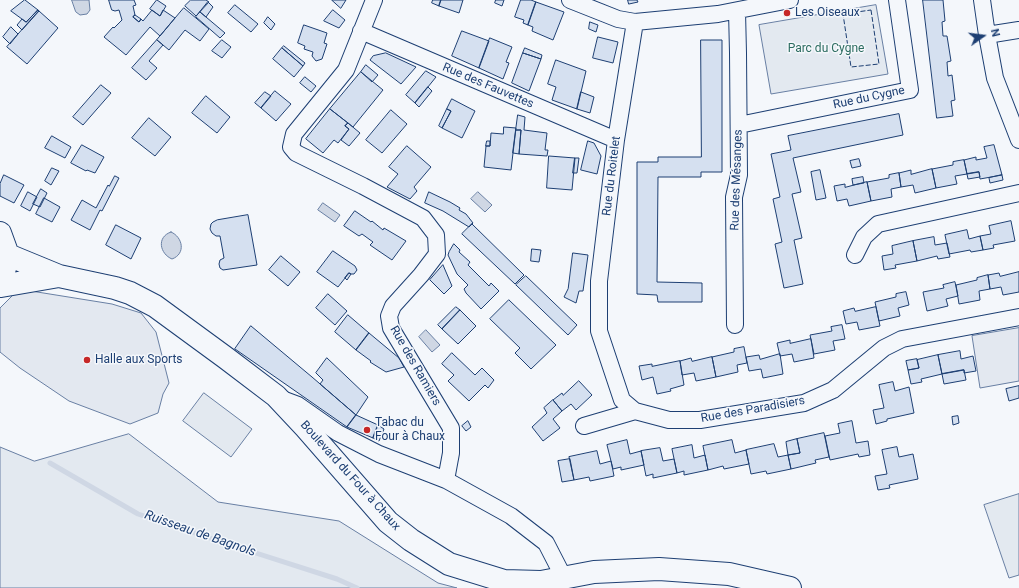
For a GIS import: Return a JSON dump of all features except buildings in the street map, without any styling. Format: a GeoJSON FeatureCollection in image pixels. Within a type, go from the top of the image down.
{"type":"FeatureCollection","features":[{"type":"Feature","properties":{"kind":"street","name":"Rue des Ramiers"},"geometry":{"type":"LineString","coordinates":[[374,0],[346,70],[294,134],[291,147],[296,153],[423,218],[436,236],[437,254],[421,275],[393,306],[389,316],[391,328],[452,428],[451,453],[446,480]]}},
{"type":"Feature","properties":{"kind":"street"},"geometry":{"type":"LineString","coordinates":[[570,0],[618,19],[635,22],[718,14],[790,0]]}},
{"type":"Feature","properties":{"kind":"street","name":"Rue du Cygne"},"geometry":{"type":"LineString","coordinates":[[739,125],[910,90],[897,0]]}},
{"type":"Feature","properties":{"kind":"street"},"geometry":{"type":"LineString","coordinates":[[982,0],[994,78],[1019,140]]}},
{"type":"Feature","properties":{"kind":"street","name":"Rue des Mésanges"},"geometry":{"type":"LineString","coordinates":[[735,325],[734,197],[739,175],[737,11]]}},
{"type":"Feature","properties":{"kind":"street","name":"Rue du Roitelet"},"geometry":{"type":"LineString","coordinates":[[634,411],[622,400],[599,331],[599,281],[616,140],[635,22]]}},
{"type":"Feature","properties":{"kind":"street"},"geometry":{"type":"LineString","coordinates":[[987,35],[1019,30]]}},
{"type":"Feature","properties":{"kind":"street","name":"Rue des Fauvettes"},"geometry":{"type":"LineString","coordinates":[[361,31],[616,140]]}},
{"type":"Feature","properties":{"kind":"street"},"geometry":{"type":"LineString","coordinates":[[855,255],[864,237],[878,224],[1019,193]]}},
{"type":"Feature","properties":{"kind":"street"},"geometry":{"type":"LineString","coordinates":[[0,233],[8,254],[0,286]]}},
{"type":"Feature","properties":{"kind":"street","name":"Boulevard du Four à Chaux"},"geometry":{"type":"LineString","coordinates":[[8,254],[60,276],[115,288],[130,293],[155,306],[276,396],[388,522],[411,540],[449,564],[504,581],[541,582],[594,572],[659,569],[729,574],[790,588]]}},
{"type":"Feature","properties":{"kind":"street","name":"Boulevard du Four à Chaux"},"geometry":{"type":"LineString","coordinates":[[0,286],[60,276]]}},
{"type":"Feature","properties":{"kind":"street","name":"Rue des Paradisiers"},"geometry":{"type":"LineString","coordinates":[[634,411],[669,420],[700,420],[804,403],[833,390],[884,348],[902,339],[1019,317]]}},
{"type":"Feature","properties":{"kind":"street"},"geometry":{"type":"LineString","coordinates":[[276,396],[298,405],[338,433],[379,454],[446,480],[511,516],[546,543],[564,578]]}},
{"type":"Feature","properties":{"kind":"street"},"geometry":{"type":"LineString","coordinates":[[584,426],[634,411]]}},
{"type":"Feature","properties":{"kind":"green space","name":"Parc du Cygne"},"geometry":{"type":"Polygon","coordinates":[[[876,5],[888,74],[771,94],[759,25],[876,5]]]}},
{"type":"Feature","properties":{"kind":"green space"},"geometry":{"type":"Polygon","coordinates":[[[204,393],[252,429],[231,457],[183,421],[204,393]]]}},
{"type":"Feature","properties":{"kind":"green space"},"geometry":{"type":"Polygon","coordinates":[[[129,434],[218,502],[339,521],[438,583],[457,588],[0,588],[0,447],[34,461],[129,434]]]}},
{"type":"Feature","properties":{"kind":"green space"},"geometry":{"type":"Polygon","coordinates":[[[1019,494],[1019,575],[1009,578],[984,505],[1019,494]]]}},
{"type":"Feature","properties":{"kind":"shaded area"},"geometry":{"type":"Polygon","coordinates":[[[72,0],[89,0],[90,10],[87,14],[80,15],[76,12],[72,0]]]}},
{"type":"Feature","properties":{"kind":"shaded area"},"geometry":{"type":"Polygon","coordinates":[[[478,192],[492,205],[485,212],[471,199],[478,192]]]}},
{"type":"Feature","properties":{"kind":"shaded area"},"geometry":{"type":"Polygon","coordinates":[[[323,203],[340,215],[335,222],[318,210],[323,203]]]}},
{"type":"Feature","properties":{"kind":"shaded area"},"geometry":{"type":"Polygon","coordinates":[[[171,232],[178,238],[181,246],[179,253],[172,259],[162,250],[161,246],[163,238],[166,234],[171,232]]]}},
{"type":"Feature","properties":{"kind":"shaded area","name":"Halle aux Sports"},"geometry":{"type":"Polygon","coordinates":[[[31,291],[112,304],[141,313],[156,332],[169,383],[163,394],[158,413],[130,424],[69,401],[20,368],[0,352],[0,308],[14,294],[31,291]]]}},
{"type":"Feature","properties":{"kind":"shaded area"},"geometry":{"type":"Polygon","coordinates":[[[1019,328],[1019,381],[980,388],[972,336],[1019,328]]]}},
{"type":"Feature","properties":{"kind":"shaded area"},"geometry":{"type":"Polygon","coordinates":[[[426,330],[440,345],[432,352],[419,337],[426,330]]]}},
{"type":"Feature","properties":{"kind":"waterway","name":"Ruisseau de Bagnols"},"geometry":{"type":"LineString","coordinates":[[50,463],[138,514],[337,579],[357,588]]}},
{"type":"Feature","properties":{"kind":"fence"},"geometry":{"type":"LineString","coordinates":[[871,10],[879,64],[851,67],[843,14],[871,10]]}},
{"type":"Feature","properties":{"kind":"place","name":"Les Oiseaux"},"geometry":{"type":"Point","coordinates":[787,13]}},
{"type":"Feature","properties":{"kind":"place","name":"Halle aux Sports"},"geometry":{"type":"Point","coordinates":[87,360]}},
{"type":"Feature","properties":{"kind":"place","name":"Tabac du Four à Chaux"},"geometry":{"type":"Point","coordinates":[367,430]}}]}
